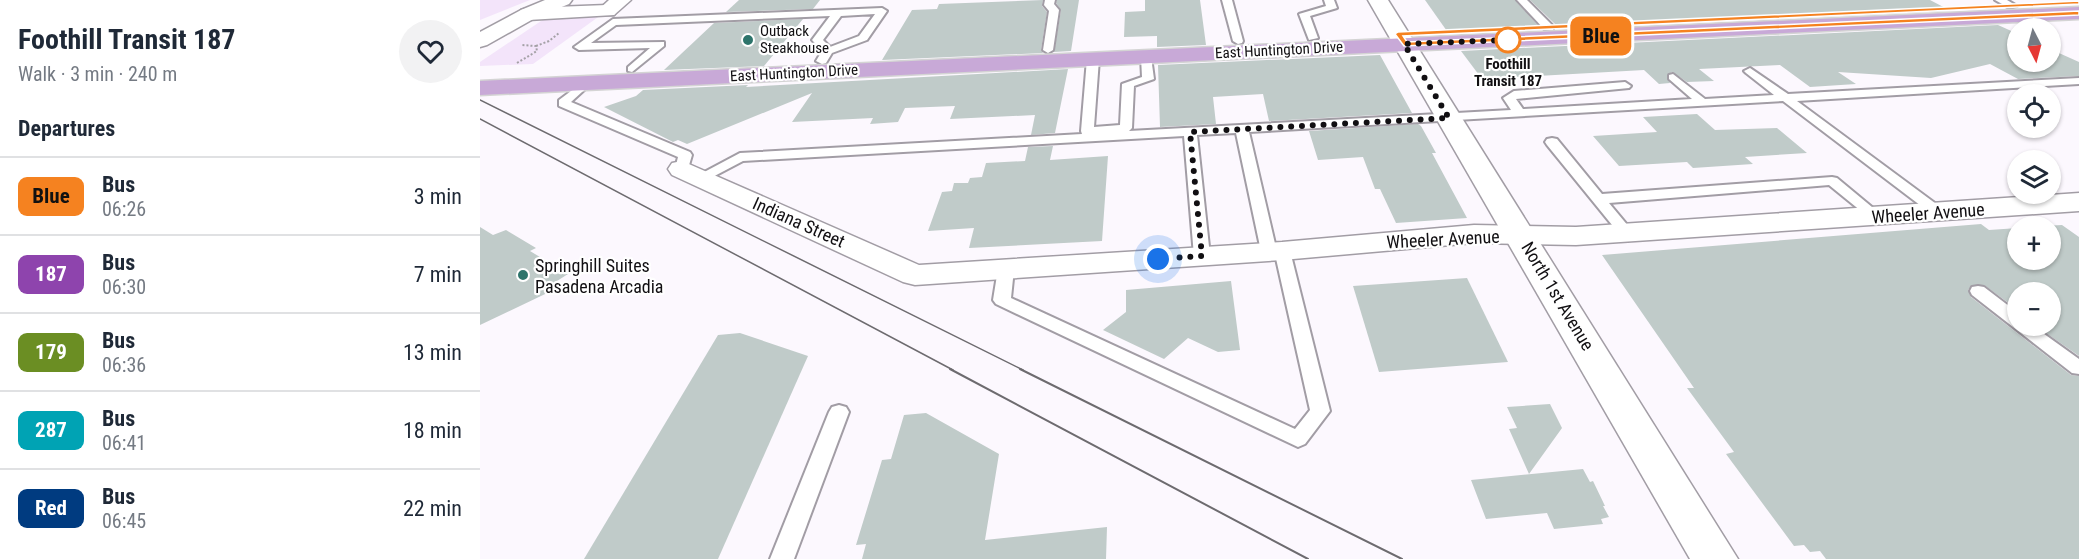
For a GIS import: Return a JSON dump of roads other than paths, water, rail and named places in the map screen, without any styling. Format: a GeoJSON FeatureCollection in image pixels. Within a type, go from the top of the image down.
{"type":"FeatureCollection","features":[{"type":"Feature","properties":{"kind":"main road","name":"East Huntington Drive"},"geometry":{"type":"LineString","coordinates":[[480,88],[1147,61],[1549,28],[2006,3],[2079,3]]}},
{"type":"Feature","properties":{"kind":"main road","name":"East Huntington Drive"},"geometry":{"type":"LineString","coordinates":[[480,76],[632,69],[825,56],[1048,50],[1313,38],[1401,39],[2079,13]]}},
{"type":"Feature","properties":{"kind":"street"},"geometry":{"type":"LineString","coordinates":[[480,41],[528,14],[562,0]]}},
{"type":"Feature","properties":{"kind":"street","name":"North 1st Avenue"},"geometry":{"type":"LineString","coordinates":[[1378,0],[1715,559]]}},
{"type":"Feature","properties":{"kind":"street"},"geometry":{"type":"LineString","coordinates":[[528,14],[617,11]]}},
{"type":"Feature","properties":{"kind":"street","name":"Indiana Street"},"geometry":{"type":"LineString","coordinates":[[691,174],[915,275]]}},
{"type":"Feature","properties":{"kind":"street","name":"Wheeler Avenue"},"geometry":{"type":"LineString","coordinates":[[915,275],[1276,251],[1474,234],[1576,236],[2079,202]]}},
{"type":"Feature","properties":{"kind":"lane"},"geometry":{"type":"LineString","coordinates":[[1048,50],[1054,10],[1049,5],[1050,0]]}},
{"type":"Feature","properties":{"kind":"lane"},"geometry":{"type":"LineString","coordinates":[[1227,0],[1238,41]]}},
{"type":"Feature","properties":{"kind":"lane"},"geometry":{"type":"LineString","coordinates":[[1313,38],[1304,14],[1332,8],[1329,0]]}},
{"type":"Feature","properties":{"kind":"lane"},"geometry":{"type":"LineString","coordinates":[[1522,0],[1549,28]]}},
{"type":"Feature","properties":{"kind":"lane"},"geometry":{"type":"LineString","coordinates":[[632,69],[660,44],[579,47],[617,11],[885,4]]}},
{"type":"Feature","properties":{"kind":"lane"},"geometry":{"type":"LineString","coordinates":[[617,11],[838,13],[885,4]]}},
{"type":"Feature","properties":{"kind":"lane"},"geometry":{"type":"LineString","coordinates":[[838,13],[817,40],[825,56],[863,38],[885,4]]}},
{"type":"Feature","properties":{"kind":"lane"},"geometry":{"type":"LineString","coordinates":[[1092,63],[1087,131],[1126,128],[1128,84],[1148,79],[1147,61]]}},
{"type":"Feature","properties":{"kind":"lane"},"geometry":{"type":"LineString","coordinates":[[1750,71],[1938,212]]}},
{"type":"Feature","properties":{"kind":"lane"},"geometry":{"type":"LineString","coordinates":[[1673,77],[1703,103]]}},
{"type":"Feature","properties":{"kind":"lane"},"geometry":{"type":"LineString","coordinates":[[587,82],[563,104],[686,155],[691,174],[741,157],[2079,81]]}},
{"type":"Feature","properties":{"kind":"lane"},"geometry":{"type":"LineString","coordinates":[[1521,114],[1509,98],[1514,95],[1625,86]]}},
{"type":"Feature","properties":{"kind":"lane"},"geometry":{"type":"LineString","coordinates":[[1006,269],[1002,300],[1298,439],[1320,411],[1242,129]]}},
{"type":"Feature","properties":{"kind":"lane"},"geometry":{"type":"LineString","coordinates":[[1190,132],[1202,256]]}},
{"type":"Feature","properties":{"kind":"lane"},"geometry":{"type":"LineString","coordinates":[[1552,142],[1626,232]]}},
{"type":"Feature","properties":{"kind":"lane"},"geometry":{"type":"LineString","coordinates":[[1599,199],[1832,181],[1877,217]]}},
{"type":"Feature","properties":{"kind":"lane"},"geometry":{"type":"LineString","coordinates":[[1978,291],[2007,313]]}},
{"type":"Feature","properties":{"kind":"lane"},"geometry":{"type":"LineString","coordinates":[[2036,336],[2079,368]]}},
{"type":"Feature","properties":{"kind":"lane"},"geometry":{"type":"LineString","coordinates":[[782,559],[839,412]]}},
{"type":"Feature","properties":{"kind":"tram line"},"geometry":{"type":"LineString","coordinates":[[480,100],[1023,370]]}},
{"type":"Feature","properties":{"kind":"tram line"},"geometry":{"type":"LineString","coordinates":[[480,119],[953,370]]}},
{"type":"Feature","properties":{"kind":"tram line"},"geometry":{"type":"LineString","coordinates":[[950,369],[1308,559]]}},
{"type":"Feature","properties":{"kind":"tram line"},"geometry":{"type":"LineString","coordinates":[[1020,369],[1402,559]]}},
{"type":"Feature","properties":{"kind":"place","name":"Outback Steakhouse"},"geometry":{"type":"Point","coordinates":[748,40]}},
{"type":"Feature","properties":{"kind":"place","name":"Foothill Transit 187"},"geometry":{"type":"Point","coordinates":[1508,40]}},
{"type":"Feature","properties":{"kind":"place","name":"Springhill Suites Pasadena Arcadia"},"geometry":{"type":"Point","coordinates":[523,275]}}]}
